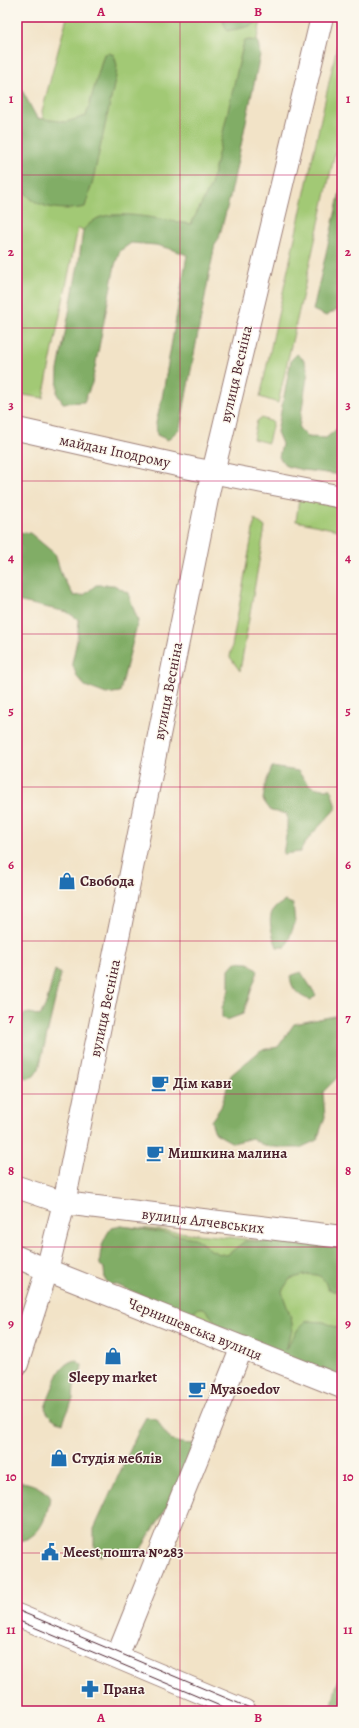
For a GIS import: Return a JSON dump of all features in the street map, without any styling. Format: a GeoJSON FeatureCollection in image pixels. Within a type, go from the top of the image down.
{"type":"FeatureCollection","features":[{"type":"Feature","properties":{"kind":"street","name":"вулиця Весніна"},"geometry":{"type":"LineString","coordinates":[[17,1364],[47,1270],[64,1203],[213,472],[322,17]]}},
{"type":"Feature","properties":{"kind":"street","name":"майдан Іподрому"},"geometry":{"type":"LineString","coordinates":[[17,430],[213,472],[342,496]]}},
{"type":"Feature","properties":{"kind":"street"},"geometry":{"type":"LineString","coordinates":[[17,1187],[64,1203]]}},
{"type":"Feature","properties":{"kind":"street","name":"вулиця Алчевських"},"geometry":{"type":"LineString","coordinates":[[64,1203],[342,1237]]}},
{"type":"Feature","properties":{"kind":"street"},"geometry":{"type":"LineString","coordinates":[[17,1257],[47,1270]]}},
{"type":"Feature","properties":{"kind":"street","name":"Чернишевська вулиця"},"geometry":{"type":"LineString","coordinates":[[47,1270],[342,1387]]}},
{"type":"Feature","properties":{"kind":"street"},"geometry":{"type":"LineString","coordinates":[[117,1657],[242,1347]]}},
{"type":"Feature","properties":{"kind":"street"},"geometry":{"type":"LineString","coordinates":[[17,1615],[245,1711]]}},
{"type":"Feature","properties":{"kind":"green space"},"geometry":{"type":"Polygon","coordinates":[[[67,17],[101,17],[115,20],[116,17],[262,17],[216,216],[215,244],[83,230],[78,228],[43,398],[17,394],[17,219],[24,191],[54,189],[42,111],[67,17]]]}},
{"type":"Feature","properties":{"kind":"green space"},"geometry":{"type":"Polygon","coordinates":[[[226,17],[260,17],[258,21],[250,26],[227,31],[223,21],[226,17]]]}},
{"type":"Feature","properties":{"kind":"green space"},"geometry":{"type":"Polygon","coordinates":[[[342,23],[342,122],[278,403],[260,397],[342,23]]]}},
{"type":"Feature","properties":{"kind":"green space"},"geometry":{"type":"Polygon","coordinates":[[[244,41],[258,41],[260,55],[231,193],[219,238],[215,244],[180,428],[168,440],[157,435],[156,423],[162,398],[187,255],[156,245],[131,243],[120,251],[115,265],[92,383],[84,402],[63,403],[57,394],[58,370],[79,260],[83,230],[98,218],[119,215],[144,216],[191,224],[211,185],[244,41]]]}},
{"type":"Feature","properties":{"kind":"green space"},"geometry":{"type":"Polygon","coordinates":[[[109,53],[114,55],[117,65],[116,76],[93,180],[85,207],[61,209],[52,208],[36,202],[24,191],[17,164],[17,81],[37,118],[66,122],[86,116],[104,54],[109,53]]]}},
{"type":"Feature","properties":{"kind":"green space"},"geometry":{"type":"Polygon","coordinates":[[[342,183],[342,307],[326,316],[313,310],[342,183]]]}},
{"type":"Feature","properties":{"kind":"green space"},"geometry":{"type":"Polygon","coordinates":[[[297,354],[304,360],[308,371],[299,428],[308,437],[326,438],[338,428],[342,422],[342,475],[303,470],[286,466],[279,457],[282,444],[277,432],[291,360],[297,354]]]}},
{"type":"Feature","properties":{"kind":"green space"},"geometry":{"type":"Polygon","coordinates":[[[261,418],[273,422],[268,443],[253,439],[257,421],[261,418]]]}},
{"type":"Feature","properties":{"kind":"green space"},"geometry":{"type":"Polygon","coordinates":[[[299,499],[342,507],[342,531],[296,521],[299,499]]]}},
{"type":"Feature","properties":{"kind":"green space"},"geometry":{"type":"Polygon","coordinates":[[[255,519],[265,527],[240,671],[230,657],[255,519]]]}},
{"type":"Feature","properties":{"kind":"green space"},"geometry":{"type":"Polygon","coordinates":[[[17,532],[30,533],[55,554],[62,576],[74,596],[84,595],[96,585],[114,585],[128,593],[138,621],[120,692],[106,694],[85,686],[77,677],[72,663],[77,640],[79,620],[67,612],[17,601],[17,532]]]}},
{"type":"Feature","properties":{"kind":"green space"},"geometry":{"type":"Polygon","coordinates":[[[272,767],[298,771],[311,786],[331,789],[336,808],[303,846],[300,852],[283,854],[287,831],[287,814],[271,811],[263,800],[265,785],[272,767]]]}},
{"type":"Feature","properties":{"kind":"green space"},"geometry":{"type":"Polygon","coordinates":[[[285,901],[293,904],[295,923],[286,947],[277,947],[270,923],[272,913],[275,908],[285,901]]]}},
{"type":"Feature","properties":{"kind":"green space"},"geometry":{"type":"Polygon","coordinates":[[[235,962],[249,963],[258,971],[243,1014],[227,1020],[222,1017],[222,1008],[229,990],[229,969],[235,962]]]}},
{"type":"Feature","properties":{"kind":"green space"},"geometry":{"type":"Polygon","coordinates":[[[55,970],[61,974],[39,1069],[34,1076],[27,1079],[17,1072],[17,1028],[21,1015],[30,1013],[40,1016],[46,1004],[55,970]]]}},
{"type":"Feature","properties":{"kind":"green space"},"geometry":{"type":"Polygon","coordinates":[[[301,972],[316,995],[311,1000],[299,995],[292,985],[290,976],[301,972]]]}},
{"type":"Feature","properties":{"kind":"green space"},"geometry":{"type":"Polygon","coordinates":[[[342,1011],[342,1073],[323,1092],[325,1117],[317,1140],[300,1148],[285,1148],[264,1146],[252,1138],[233,1143],[215,1133],[211,1121],[221,1107],[231,1075],[261,1050],[278,1047],[294,1024],[339,1015],[342,1011]]]}},
{"type":"Feature","properties":{"kind":"green space"},"geometry":{"type":"Polygon","coordinates":[[[120,1226],[342,1249],[342,1372],[105,1278],[120,1226]]]}},
{"type":"Feature","properties":{"kind":"green space"},"geometry":{"type":"Polygon","coordinates":[[[122,1226],[195,1238],[211,1250],[227,1255],[245,1241],[342,1246],[342,1291],[333,1291],[327,1288],[322,1278],[312,1274],[290,1279],[282,1291],[292,1325],[285,1350],[298,1329],[306,1321],[324,1322],[342,1330],[342,1381],[259,1351],[239,1334],[219,1326],[204,1308],[199,1308],[187,1315],[117,1285],[110,1284],[105,1280],[104,1269],[100,1265],[101,1250],[106,1236],[111,1228],[122,1226]]]}},
{"type":"Feature","properties":{"kind":"green space"},"geometry":{"type":"Polygon","coordinates":[[[75,1360],[82,1365],[81,1372],[74,1386],[73,1399],[63,1423],[52,1418],[45,1408],[60,1371],[66,1364],[75,1360]]]}},
{"type":"Feature","properties":{"kind":"green space"},"geometry":{"type":"Polygon","coordinates":[[[146,1417],[157,1419],[164,1432],[171,1439],[180,1443],[194,1444],[183,1481],[139,1552],[134,1555],[125,1550],[101,1556],[94,1547],[94,1529],[146,1417]]]}},
{"type":"Feature","properties":{"kind":"green space"},"geometry":{"type":"Polygon","coordinates":[[[21,1482],[37,1486],[50,1496],[45,1518],[37,1531],[25,1540],[17,1541],[17,1490],[21,1482]]]}},
{"type":"Feature","properties":{"kind":"green space"},"geometry":{"type":"Polygon","coordinates":[[[342,1672],[342,1711],[336,1711],[332,1705],[336,1687],[342,1672]]]}},
{"type":"Feature","properties":{"kind":"tram line"},"geometry":{"type":"LineString","coordinates":[[17,1610],[257,1711]]}},
{"type":"Feature","properties":{"kind":"tram line"},"geometry":{"type":"LineString","coordinates":[[17,1620],[232,1711]]}},
{"type":"Feature","properties":{"kind":"place","name":"Свобода"},"geometry":{"type":"Point","coordinates":[67,881]}},
{"type":"Feature","properties":{"kind":"place","name":"Дім кави"},"geometry":{"type":"Point","coordinates":[160,1083]}},
{"type":"Feature","properties":{"kind":"place","name":"Мишкина малина"},"geometry":{"type":"Point","coordinates":[155,1153]}},
{"type":"Feature","properties":{"kind":"place","name":"Sleepy market"},"geometry":{"type":"Point","coordinates":[113,1356]}},
{"type":"Feature","properties":{"kind":"place","name":"Myasoedov"},"geometry":{"type":"Point","coordinates":[197,1389]}},
{"type":"Feature","properties":{"kind":"place","name":"Студія меблів"},"geometry":{"type":"Point","coordinates":[59,1458]}},
{"type":"Feature","properties":{"kind":"place","name":"Meest пошта №283"},"geometry":{"type":"Point","coordinates":[50,1552]}},
{"type":"Feature","properties":{"kind":"place","name":"Прана"},"geometry":{"type":"Point","coordinates":[90,1689]}}]}
